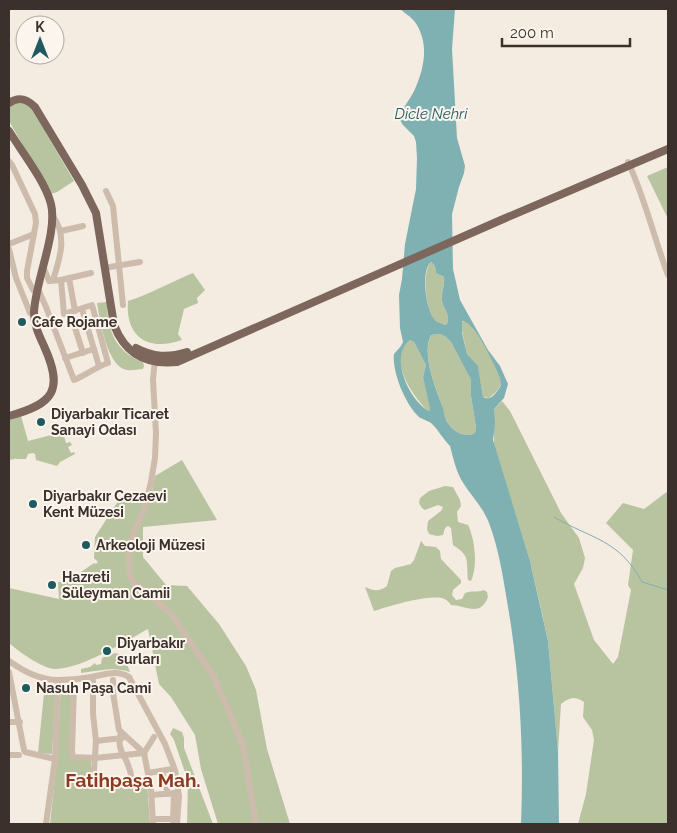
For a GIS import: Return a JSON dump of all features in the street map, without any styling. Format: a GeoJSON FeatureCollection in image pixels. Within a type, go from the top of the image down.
{"type":"FeatureCollection","features":[{"type":"Feature","properties":{"kind":"main road"},"geometry":{"type":"LineString","coordinates":[[9,97],[25,95],[34,98],[94,199],[104,225],[121,333],[136,348],[155,359]]}},
{"type":"Feature","properties":{"kind":"main road"},"geometry":{"type":"LineString","coordinates":[[9,103],[16,99],[24,99],[30,101],[35,107],[82,185],[96,213],[117,334],[132,352],[155,359],[177,362],[238,333],[501,218],[668,149]]}},
{"type":"Feature","properties":{"kind":"main road"},"geometry":{"type":"LineString","coordinates":[[9,131],[44,187],[51,206],[52,215],[43,265],[35,290],[35,322],[54,370],[54,386],[50,395],[43,403],[9,416]]}},
{"type":"Feature","properties":{"kind":"main road"},"geometry":{"type":"LineString","coordinates":[[9,140],[39,188],[47,210],[46,230],[30,313],[31,327],[48,370],[50,384],[46,393],[34,404],[9,411]]}},
{"type":"Feature","properties":{"kind":"main road"},"geometry":{"type":"LineString","coordinates":[[629,164],[668,144]]}},
{"type":"Feature","properties":{"kind":"street"},"geometry":{"type":"LineString","coordinates":[[9,161],[35,214],[36,223],[26,271],[27,278],[46,307],[74,380],[108,363],[92,305],[64,314],[61,280]]}},
{"type":"Feature","properties":{"kind":"street"},"geometry":{"type":"LineString","coordinates":[[629,164],[639,184],[668,275]]}},
{"type":"Feature","properties":{"kind":"street"},"geometry":{"type":"LineString","coordinates":[[9,177],[16,174]]}},
{"type":"Feature","properties":{"kind":"street"},"geometry":{"type":"LineString","coordinates":[[106,191],[113,206],[123,305]]}},
{"type":"Feature","properties":{"kind":"street"},"geometry":{"type":"LineString","coordinates":[[52,215],[61,231],[61,254],[53,280]]}},
{"type":"Feature","properties":{"kind":"street"},"geometry":{"type":"LineString","coordinates":[[61,231],[83,226]]}},
{"type":"Feature","properties":{"kind":"street"},"geometry":{"type":"LineString","coordinates":[[9,244],[34,234]]}},
{"type":"Feature","properties":{"kind":"street"},"geometry":{"type":"LineString","coordinates":[[9,249],[16,278],[30,313]]}},
{"type":"Feature","properties":{"kind":"street"},"geometry":{"type":"LineString","coordinates":[[110,267],[140,262]]}},
{"type":"Feature","properties":{"kind":"street"},"geometry":{"type":"LineString","coordinates":[[43,265],[49,281],[91,273]]}},
{"type":"Feature","properties":{"kind":"street"},"geometry":{"type":"LineString","coordinates":[[69,278],[83,353]]}},
{"type":"Feature","properties":{"kind":"street"},"geometry":{"type":"LineString","coordinates":[[76,310],[94,349],[99,366]]}},
{"type":"Feature","properties":{"kind":"street"},"geometry":{"type":"LineString","coordinates":[[66,358],[94,349]]}},
{"type":"Feature","properties":{"kind":"street"},"geometry":{"type":"LineString","coordinates":[[155,359],[153,396],[156,433],[155,458],[152,482],[129,553],[129,573],[134,584],[144,589],[170,614],[213,675],[242,745],[256,824]]}},
{"type":"Feature","properties":{"kind":"street"},"geometry":{"type":"LineString","coordinates":[[9,661],[21,670],[58,680],[91,678],[117,672],[124,673],[132,680],[165,744],[175,770],[180,796],[175,822]]}},
{"type":"Feature","properties":{"kind":"street"},"geometry":{"type":"LineString","coordinates":[[9,672],[12,702],[20,722],[22,754]]}},
{"type":"Feature","properties":{"kind":"street"},"geometry":{"type":"LineString","coordinates":[[46,824],[55,759],[58,680]]}},
{"type":"Feature","properties":{"kind":"street"},"geometry":{"type":"LineString","coordinates":[[114,680],[115,712],[122,736],[120,752],[130,769],[132,781]]}},
{"type":"Feature","properties":{"kind":"street"},"geometry":{"type":"LineString","coordinates":[[92,681],[96,741],[93,784],[132,781],[172,769]]}},
{"type":"Feature","properties":{"kind":"street"},"geometry":{"type":"LineString","coordinates":[[74,686],[72,756],[95,758],[144,754]]}},
{"type":"Feature","properties":{"kind":"street"},"geometry":{"type":"LineString","coordinates":[[9,722],[20,722]]}},
{"type":"Feature","properties":{"kind":"street"},"geometry":{"type":"LineString","coordinates":[[122,736],[144,754],[151,795],[153,822],[175,822]]}},
{"type":"Feature","properties":{"kind":"street"},"geometry":{"type":"LineString","coordinates":[[96,741],[122,736]]}},
{"type":"Feature","properties":{"kind":"street"},"geometry":{"type":"LineString","coordinates":[[144,754],[154,737]]}},
{"type":"Feature","properties":{"kind":"street"},"geometry":{"type":"LineString","coordinates":[[9,755],[22,754],[55,759]]}},
{"type":"Feature","properties":{"kind":"street"},"geometry":{"type":"LineString","coordinates":[[162,771],[172,794],[175,822]]}},
{"type":"Feature","properties":{"kind":"street"},"geometry":{"type":"LineString","coordinates":[[151,795],[172,794]]}},
{"type":"Feature","properties":{"kind":"green space"},"geometry":{"type":"Polygon","coordinates":[[[18,102],[23,102],[32,109],[74,181],[57,192],[51,194],[9,121],[10,107],[18,102]]]}},
{"type":"Feature","properties":{"kind":"green space"},"geometry":{"type":"Polygon","coordinates":[[[668,167],[668,219],[647,176],[668,167]]]}},
{"type":"Feature","properties":{"kind":"green space"},"geometry":{"type":"Polygon","coordinates":[[[431,262],[435,266],[436,273],[444,277],[442,301],[448,317],[447,324],[444,325],[437,322],[427,301],[426,274],[431,262]]]}},
{"type":"Feature","properties":{"kind":"green space"},"geometry":{"type":"Polygon","coordinates":[[[193,273],[205,290],[197,298],[198,303],[184,309],[178,334],[182,340],[159,344],[141,339],[130,324],[128,301],[193,273]]]}},
{"type":"Feature","properties":{"kind":"green space"},"geometry":{"type":"Polygon","coordinates":[[[107,302],[107,312],[114,338],[119,346],[133,358],[143,362],[143,369],[127,370],[120,367],[114,361],[106,342],[97,303],[107,302]]]}},
{"type":"Feature","properties":{"kind":"green space"},"geometry":{"type":"Polygon","coordinates":[[[465,321],[482,340],[502,383],[489,398],[483,397],[478,367],[467,354],[461,326],[461,322],[465,321]]]}},
{"type":"Feature","properties":{"kind":"green space"},"geometry":{"type":"Polygon","coordinates":[[[440,334],[451,342],[471,380],[471,396],[476,427],[475,433],[471,435],[458,432],[448,424],[445,418],[434,382],[428,353],[428,343],[431,335],[440,334]]]}},
{"type":"Feature","properties":{"kind":"green space"},"geometry":{"type":"Polygon","coordinates":[[[410,340],[414,342],[426,365],[423,377],[431,408],[428,411],[409,387],[401,367],[403,348],[410,340]]]}},
{"type":"Feature","properties":{"kind":"green space"},"geometry":{"type":"Polygon","coordinates":[[[502,401],[510,411],[561,513],[579,538],[585,558],[583,568],[574,584],[594,640],[613,664],[618,657],[631,590],[628,585],[633,550],[606,523],[623,503],[644,509],[668,491],[668,824],[578,824],[586,794],[594,740],[592,730],[583,717],[584,702],[575,698],[570,699],[561,704],[558,751],[548,641],[530,561],[494,446],[494,409],[502,401]]]}},
{"type":"Feature","properties":{"kind":"green space"},"geometry":{"type":"Polygon","coordinates":[[[21,416],[28,441],[63,432],[66,443],[70,442],[72,445],[68,447],[71,453],[74,452],[75,454],[60,462],[57,466],[36,460],[33,453],[28,454],[26,459],[16,458],[9,460],[9,419],[21,416]]]}},
{"type":"Feature","properties":{"kind":"green space"},"geometry":{"type":"Polygon","coordinates":[[[182,460],[217,520],[143,527],[143,557],[166,585],[187,586],[219,624],[246,666],[256,690],[267,749],[290,824],[218,824],[201,769],[195,735],[171,697],[159,684],[148,629],[91,659],[67,668],[56,669],[38,663],[9,643],[9,588],[59,599],[58,582],[75,581],[75,576],[98,562],[94,558],[95,537],[118,501],[136,496],[150,502],[155,476],[182,460]]]}},
{"type":"Feature","properties":{"kind":"green space"},"geometry":{"type":"Polygon","coordinates":[[[445,486],[453,487],[460,500],[461,506],[457,512],[458,522],[468,525],[472,538],[475,560],[471,581],[468,580],[467,560],[463,552],[453,545],[451,528],[448,526],[445,528],[443,535],[437,536],[429,534],[427,529],[428,521],[441,511],[443,507],[438,505],[425,510],[419,503],[420,498],[429,491],[445,486]]]}},
{"type":"Feature","properties":{"kind":"green space"},"geometry":{"type":"Polygon","coordinates":[[[421,541],[425,546],[436,547],[440,551],[441,559],[461,580],[461,583],[453,590],[452,595],[456,600],[462,599],[467,592],[484,590],[487,592],[488,597],[481,607],[472,609],[451,605],[445,599],[435,597],[374,611],[365,587],[376,590],[387,586],[391,571],[395,568],[411,564],[421,541]]]}},
{"type":"Feature","properties":{"kind":"green space"},"geometry":{"type":"Polygon","coordinates":[[[115,653],[123,654],[130,672],[112,669],[81,673],[81,669],[90,667],[95,663],[96,665],[101,664],[102,658],[115,653]]]}},
{"type":"Feature","properties":{"kind":"green space"},"geometry":{"type":"Polygon","coordinates":[[[45,683],[56,685],[52,754],[38,753],[45,683]]]}},
{"type":"Feature","properties":{"kind":"green space"},"geometry":{"type":"Polygon","coordinates":[[[73,683],[70,757],[91,760],[91,785],[147,781],[150,824],[50,824],[57,758],[61,685],[73,683]]]}},
{"type":"Feature","properties":{"kind":"green space"},"geometry":{"type":"Polygon","coordinates":[[[173,728],[182,732],[184,748],[213,824],[187,824],[188,781],[174,740],[170,734],[173,728]]]}},
{"type":"Feature","properties":{"kind":"water","name":"Dicle Nehri"},"geometry":{"type":"Polygon","coordinates":[[[400,9],[455,9],[452,49],[457,138],[465,166],[452,214],[453,269],[460,300],[488,350],[500,366],[508,384],[504,398],[494,409],[493,440],[530,561],[548,641],[558,751],[559,824],[521,824],[522,768],[518,684],[502,571],[489,523],[484,512],[460,477],[450,446],[431,423],[419,417],[412,409],[400,386],[395,369],[394,354],[403,342],[400,328],[399,295],[405,244],[416,189],[417,158],[414,136],[400,120],[418,81],[424,57],[423,41],[417,25],[414,20],[400,9]],[[431,262],[425,282],[429,309],[436,321],[444,325],[447,324],[448,317],[442,301],[444,277],[436,273],[435,266],[431,262]],[[462,321],[462,333],[467,354],[478,366],[483,397],[489,398],[496,393],[501,385],[500,378],[473,328],[462,321]],[[440,334],[431,335],[428,343],[429,361],[433,382],[446,420],[458,432],[471,435],[475,433],[476,427],[471,396],[471,380],[451,342],[440,334]],[[410,340],[404,348],[401,357],[401,367],[404,378],[415,398],[429,411],[430,408],[423,377],[426,365],[414,342],[410,340]]]}},
{"type":"Feature","properties":{"kind":"waterway"},"geometry":{"type":"LineString","coordinates":[[554,517],[614,548],[624,557],[642,582],[668,590]]}},
{"type":"Feature","properties":{"kind":"place","name":"Cafe Rojame"},"geometry":{"type":"Point","coordinates":[22,322]}},
{"type":"Feature","properties":{"kind":"place","name":"Diyarbakır Ticaret Sanayi Odası"},"geometry":{"type":"Point","coordinates":[41,422]}},
{"type":"Feature","properties":{"kind":"place","name":"Diyarbakır Cezaevi Kent Müzesi"},"geometry":{"type":"Point","coordinates":[33,504]}},
{"type":"Feature","properties":{"kind":"place","name":"Arkeoloji Müzesi"},"geometry":{"type":"Point","coordinates":[86,545]}},
{"type":"Feature","properties":{"kind":"place","name":"Hazreti Süleyman Camii"},"geometry":{"type":"Point","coordinates":[52,585]}},
{"type":"Feature","properties":{"kind":"place","name":"Diyarbakır surları"},"geometry":{"type":"Point","coordinates":[107,651]}},
{"type":"Feature","properties":{"kind":"place","name":"Nasuh Paşa Cami"},"geometry":{"type":"Point","coordinates":[26,688]}},
{"type":"Feature","properties":{"kind":"district","name":"Fatihpaşa Mah."},"geometry":{"type":"Point","coordinates":[133,780]}}]}
